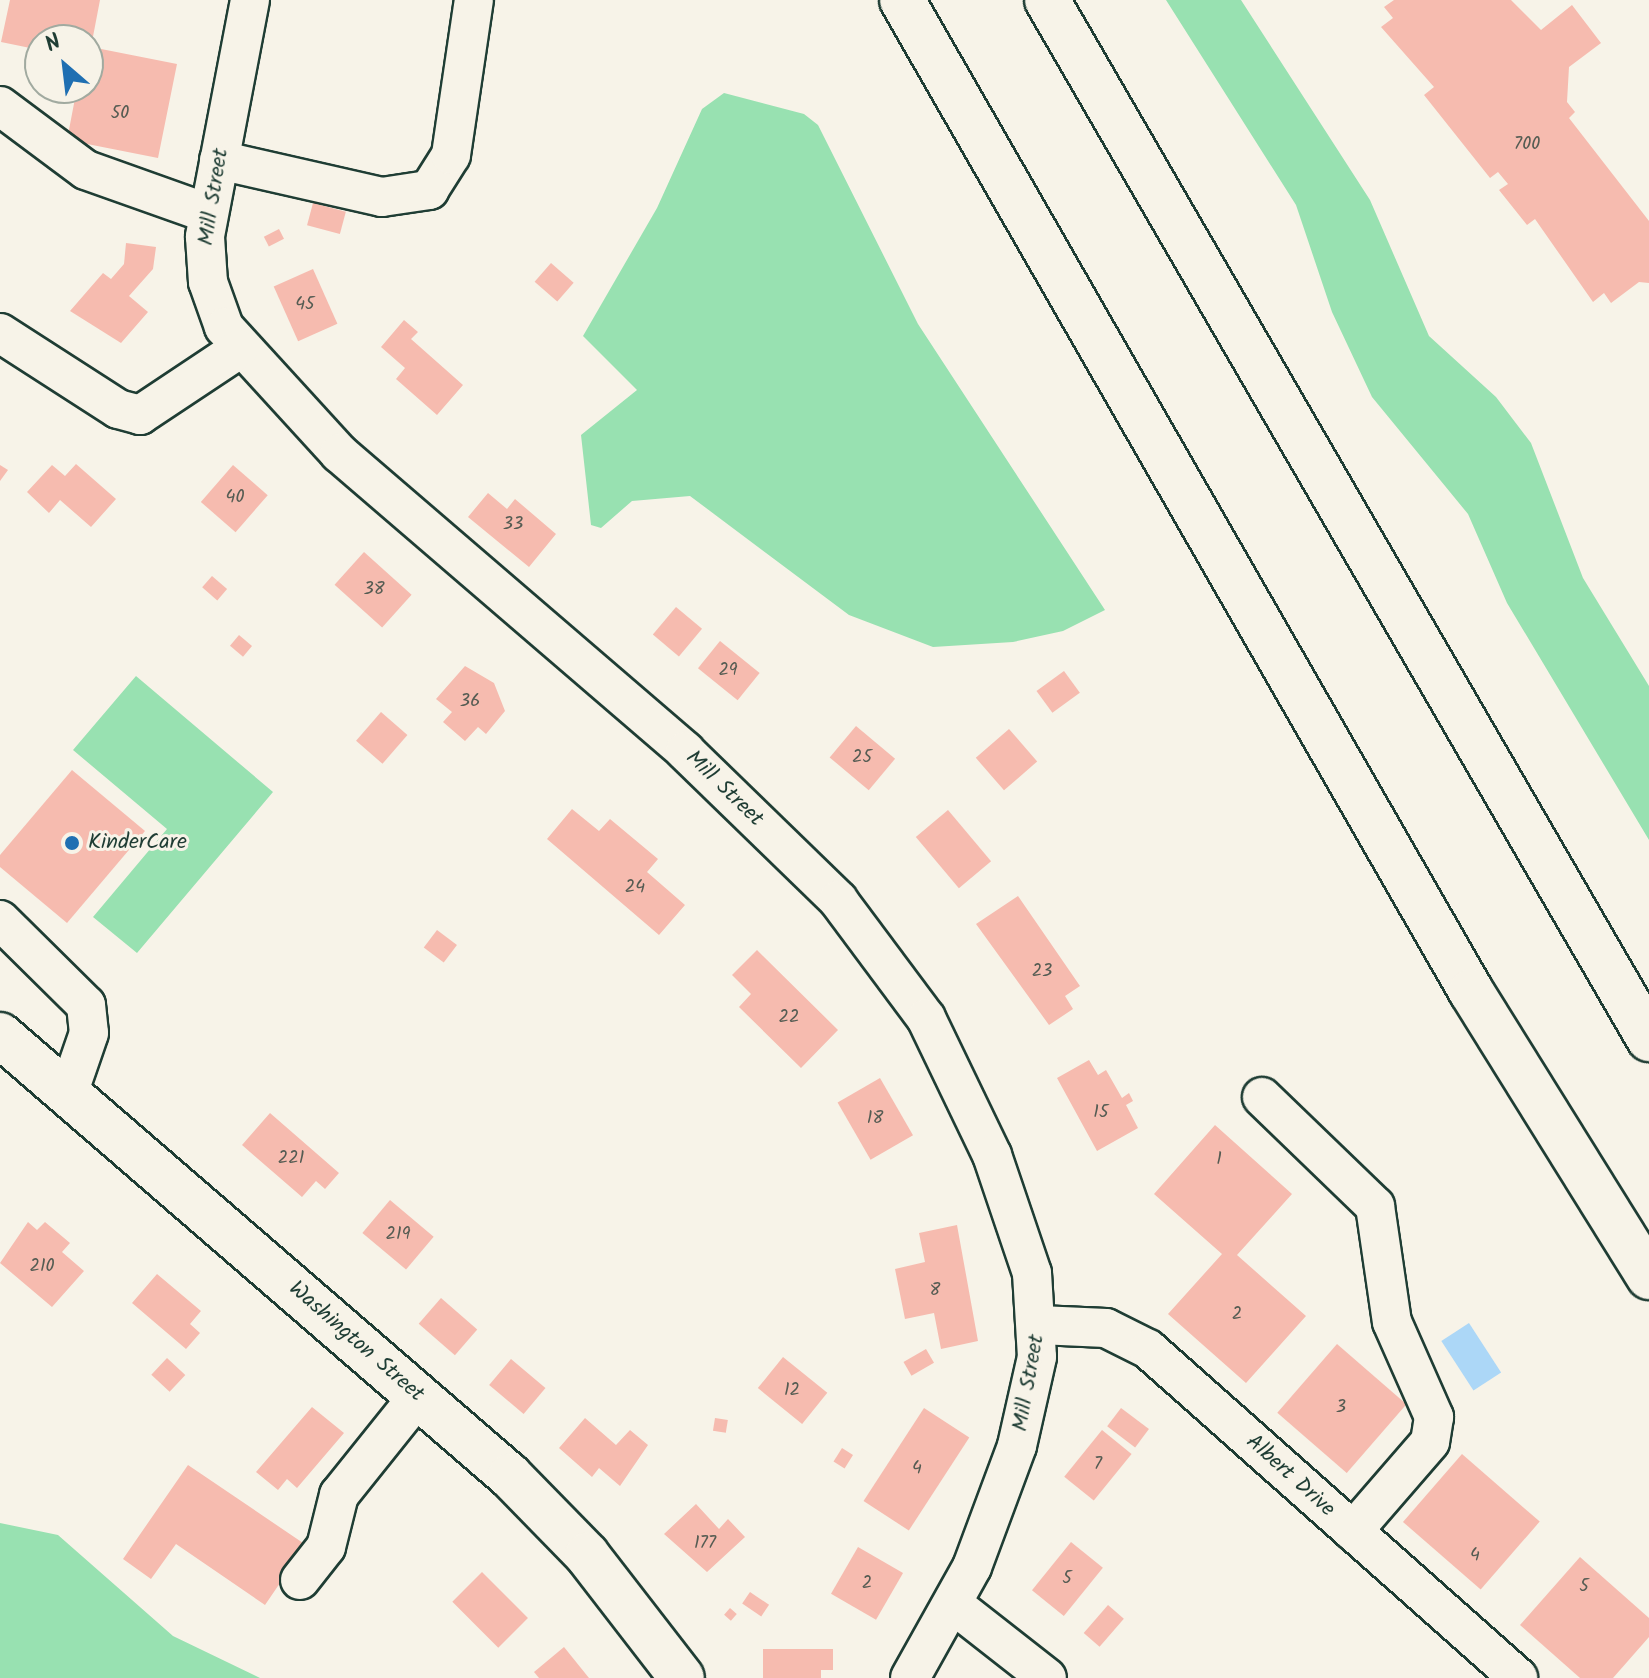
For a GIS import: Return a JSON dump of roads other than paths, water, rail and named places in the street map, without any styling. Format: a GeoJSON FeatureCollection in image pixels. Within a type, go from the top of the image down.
{"type":"FeatureCollection","features":[{"type":"Feature","properties":{"kind":"main road"},"geometry":{"type":"LineString","coordinates":[[902,0],[1464,978],[1649,1277]]}},
{"type":"Feature","properties":{"kind":"main road"},"geometry":{"type":"LineString","coordinates":[[1047,0],[1649,1039]]}},
{"type":"Feature","properties":{"kind":"main road","name":"Washington Street"},"geometry":{"type":"LineString","coordinates":[[0,1035],[419,1395],[554,1519],[682,1678]]}},
{"type":"Feature","properties":{"kind":"street","name":"Mill Street"},"geometry":{"type":"LineString","coordinates":[[250,0],[207,213],[211,295],[238,350],[339,453],[685,751],[875,943],[926,1018],[981,1129],[1032,1273],[1039,1325],[1017,1446],[954,1605],[910,1678]]}},
{"type":"Feature","properties":{"kind":"street"},"geometry":{"type":"LineString","coordinates":[[219,160],[382,197],[429,190],[451,155],[474,0]]}},
{"type":"Feature","properties":{"kind":"street"},"geometry":{"type":"LineString","coordinates":[[0,106],[86,170],[207,213]]}},
{"type":"Feature","properties":{"kind":"street"},"geometry":{"type":"LineString","coordinates":[[0,333],[118,409],[140,415],[238,350]]}},
{"type":"Feature","properties":{"kind":"street"},"geometry":{"type":"LineString","coordinates":[[0,920],[86,1005],[89,1033],[68,1094]]}},
{"type":"Feature","properties":{"kind":"street"},"geometry":{"type":"LineString","coordinates":[[1262,1097],[1375,1206],[1394,1330],[1434,1417],[1430,1442],[1353,1531]]}},
{"type":"Feature","properties":{"kind":"street","name":"Albert Drive"},"geometry":{"type":"LineString","coordinates":[[1039,1325],[1106,1328],[1148,1349],[1518,1678]]}},
{"type":"Feature","properties":{"kind":"street"},"geometry":{"type":"LineString","coordinates":[[300,1580],[326,1547],[339,1495],[419,1395]]}},
{"type":"Feature","properties":{"kind":"street"},"geometry":{"type":"LineString","coordinates":[[954,1605],[1047,1678]]}},
{"type":"Feature","properties":{"kind":"water"},"geometry":{"type":"Polygon","coordinates":[[[1469,1323],[1501,1372],[1473,1390],[1441,1341],[1469,1323]]]}},
{"type":"Feature","properties":{"kind":"place","name":"KinderCare"},"geometry":{"type":"Point","coordinates":[72,843]}}]}
